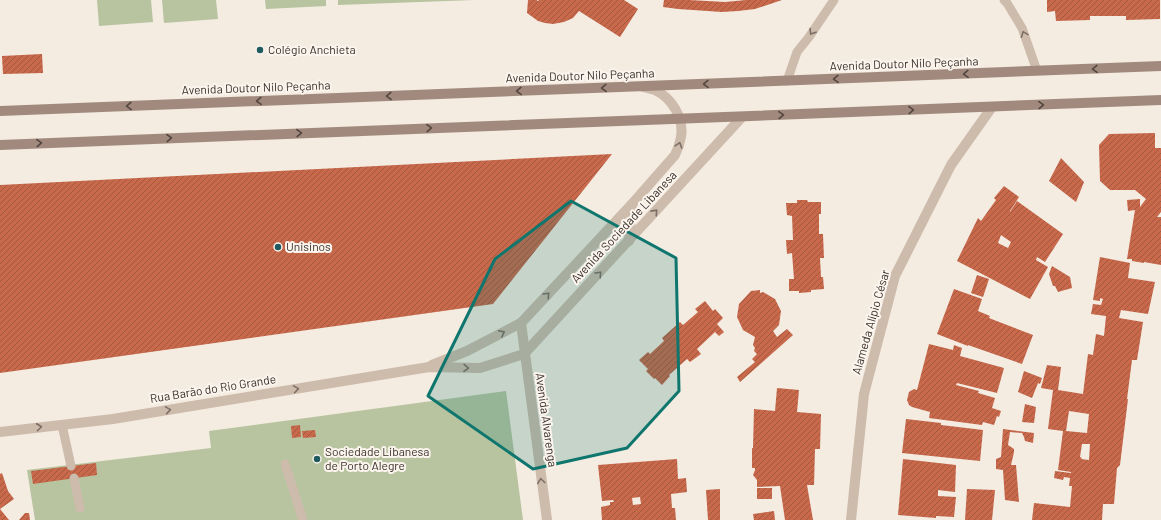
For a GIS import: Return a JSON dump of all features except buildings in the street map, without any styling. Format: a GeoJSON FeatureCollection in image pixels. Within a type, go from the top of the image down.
{"type":"FeatureCollection","features":[{"type":"Feature","properties":{"kind":"main road","name":"Avenida Doutor Nilo Peçanha"},"geometry":{"type":"LineString","coordinates":[[0,111],[1161,66]]}},
{"type":"Feature","properties":{"kind":"main road"},"geometry":{"type":"LineString","coordinates":[[0,145],[1161,100]]}},
{"type":"Feature","properties":{"kind":"street","name":"Avenida Sociedade Libanesa"},"geometry":{"type":"LineString","coordinates":[[521,323],[632,204],[675,155],[681,136],[679,119],[674,107],[666,98],[655,90],[643,87]]}},
{"type":"Feature","properties":{"kind":"street","name":"Alameda Alípio César"},"geometry":{"type":"LineString","coordinates":[[851,520],[864,394],[895,276],[951,165],[992,107]]}},
{"type":"Feature","properties":{"kind":"street","name":"Avenida Sociedade Libanesa"},"geometry":{"type":"LineString","coordinates":[[524,354],[742,117]]}},
{"type":"Feature","properties":{"kind":"street"},"geometry":{"type":"LineString","coordinates":[[629,241],[632,204]]}},
{"type":"Feature","properties":{"kind":"street","name":"Avenida Alvarenga"},"geometry":{"type":"LineString","coordinates":[[521,323],[547,520]]}},
{"type":"Feature","properties":{"kind":"street","name":"Rua Barão do Rio Grande"},"geometry":{"type":"LineString","coordinates":[[429,367],[467,351],[521,323]]}},
{"type":"Feature","properties":{"kind":"street","name":"Rua Barão do Rio Grande"},"geometry":{"type":"LineString","coordinates":[[0,432],[113,419],[429,367],[480,368],[524,354]]}},
{"type":"Feature","properties":{"kind":"lane"},"geometry":{"type":"LineString","coordinates":[[787,81],[798,52],[834,0]]}},
{"type":"Feature","properties":{"kind":"lane"},"geometry":{"type":"LineString","coordinates":[[1004,0],[1007,2],[1022,28],[1037,71]]}},
{"type":"Feature","properties":{"kind":"lane"},"geometry":{"type":"LineString","coordinates":[[62,425],[71,466]]}},
{"type":"Feature","properties":{"kind":"lane"},"geometry":{"type":"LineString","coordinates":[[285,464],[303,520]]}},
{"type":"Feature","properties":{"kind":"lane"},"geometry":{"type":"LineString","coordinates":[[74,478],[80,508]]}},
{"type":"Feature","properties":{"kind":"highlighted area"},"geometry":{"type":"Polygon","coordinates":[[[571,201],[676,258],[679,391],[627,448],[533,469],[428,396],[495,259],[571,201]]]}},
{"type":"Feature","properties":{"kind":"green space"},"geometry":{"type":"Polygon","coordinates":[[[97,0],[151,0],[153,22],[99,26],[97,0]]]}},
{"type":"Feature","properties":{"kind":"green space"},"geometry":{"type":"Polygon","coordinates":[[[162,0],[216,0],[218,19],[164,23],[162,0]]]}},
{"type":"Feature","properties":{"kind":"green space"},"geometry":{"type":"Polygon","coordinates":[[[265,0],[326,0],[326,6],[266,9],[265,0]]]}},
{"type":"Feature","properties":{"kind":"green space"},"geometry":{"type":"Polygon","coordinates":[[[338,0],[474,0],[338,5],[338,0]]]}},
{"type":"Feature","properties":{"kind":"green space","name":"Sociedade Libanesa de Porto Alegre"},"geometry":{"type":"Polygon","coordinates":[[[506,391],[523,520],[35,520],[27,470],[211,448],[209,431],[506,391]]]}},
{"type":"Feature","properties":{"kind":"place","name":"Colégio Anchieta"},"geometry":{"type":"Point","coordinates":[260,50]}},
{"type":"Feature","properties":{"kind":"place","name":"Unisinos"},"geometry":{"type":"Point","coordinates":[278,247]}},
{"type":"Feature","properties":{"kind":"place","name":"Sociedade Libanesa de Porto Alegre"},"geometry":{"type":"Point","coordinates":[317,459]}}]}
